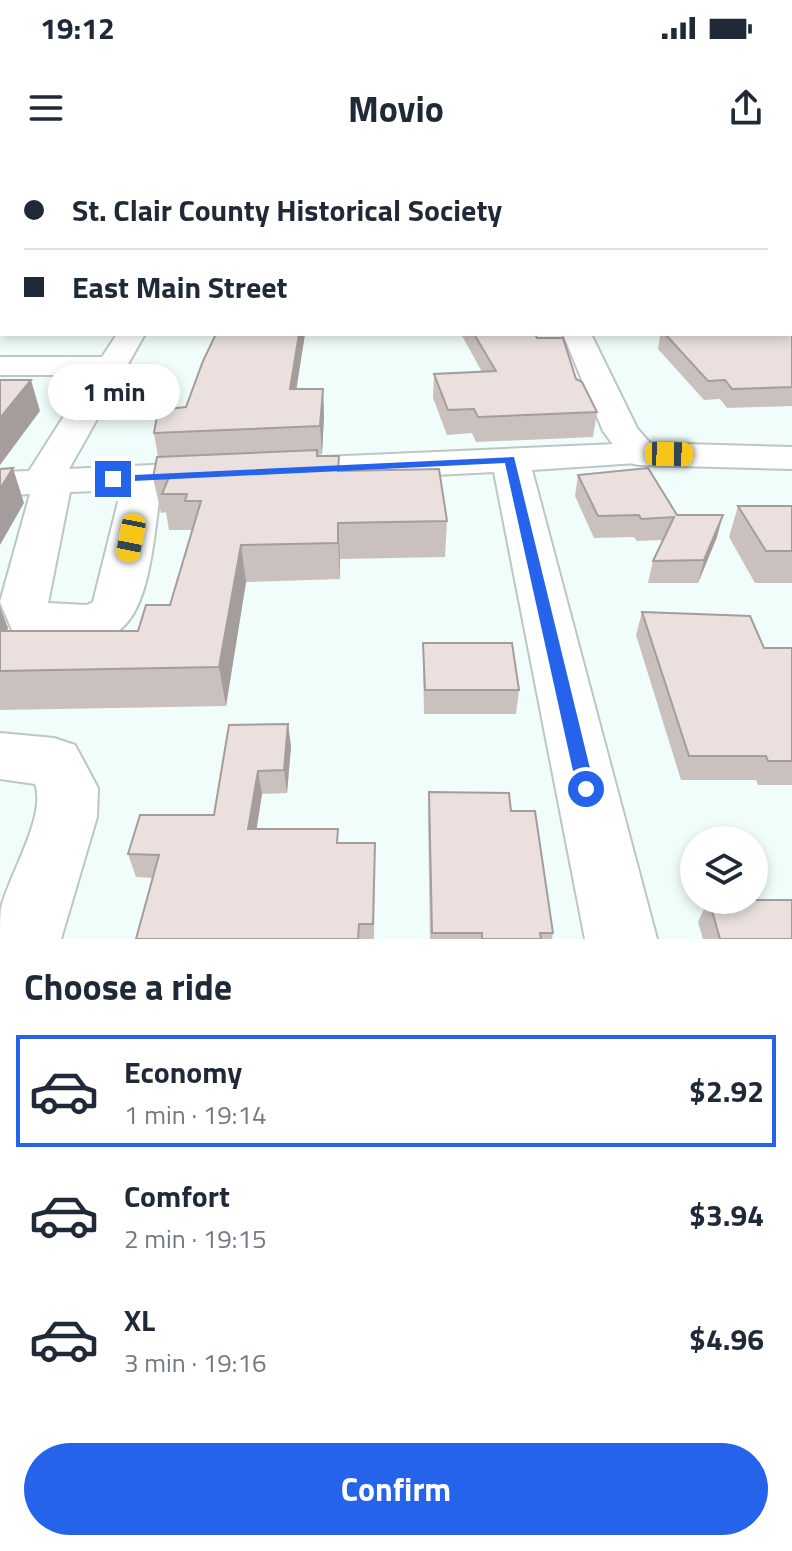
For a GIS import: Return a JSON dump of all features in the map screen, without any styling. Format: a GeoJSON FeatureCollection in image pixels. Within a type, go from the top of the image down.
{"type":"FeatureCollection","features":[{"type":"Feature","properties":{"kind":"street"},"geometry":{"type":"LineString","coordinates":[[130,336],[47,482],[23,606],[29,618],[96,622],[110,613],[119,598],[143,478]]}},
{"type":"Feature","properties":{"kind":"street"},"geometry":{"type":"LineString","coordinates":[[578,336],[621,431],[639,454]]}},
{"type":"Feature","properties":{"kind":"street"},"geometry":{"type":"LineString","coordinates":[[0,366],[112,366]]}},
{"type":"Feature","properties":{"kind":"street"},"geometry":{"type":"LineString","coordinates":[[0,484],[639,454],[792,458]]}},
{"type":"Feature","properties":{"kind":"street"},"geometry":{"type":"LineString","coordinates":[[510,459],[621,939]]}},
{"type":"Feature","properties":{"kind":"street"},"geometry":{"type":"LineString","coordinates":[[0,756],[54,762],[68,788],[66,817],[25,939]]}},
{"type":"Feature","properties":{"kind":"building"},"geometry":{"type":"Polygon","coordinates":[[[215,336],[299,336],[290,389],[323,389],[320,426],[154,433],[158,410],[186,407],[215,336]]]}},
{"type":"Feature","properties":{"kind":"building"},"geometry":{"type":"Polygon","coordinates":[[[475,336],[563,338],[576,379],[582,382],[597,412],[478,417],[474,409],[448,410],[434,374],[496,371],[475,336]]]}},
{"type":"Feature","properties":{"kind":"building"},"geometry":{"type":"Polygon","coordinates":[[[667,336],[792,336],[792,387],[732,389],[725,380],[708,381],[667,336]]]}},
{"type":"Feature","properties":{"kind":"building"},"geometry":{"type":"Polygon","coordinates":[[[0,380],[31,380],[0,418],[0,380]]]}},
{"type":"Feature","properties":{"kind":"building"},"geometry":{"type":"Polygon","coordinates":[[[317,450],[317,456],[339,456],[338,471],[439,469],[447,521],[338,523],[338,543],[241,545],[219,667],[0,671],[0,631],[138,631],[146,605],[170,605],[201,501],[185,501],[187,494],[162,494],[169,477],[153,478],[157,457],[317,450]]]}},
{"type":"Feature","properties":{"kind":"building"},"geometry":{"type":"Polygon","coordinates":[[[13,468],[0,489],[0,469],[13,468]]]}},
{"type":"Feature","properties":{"kind":"building"},"geometry":{"type":"Polygon","coordinates":[[[648,468],[677,515],[723,515],[704,560],[653,561],[674,517],[641,519],[639,515],[598,516],[578,475],[648,468]]]}},
{"type":"Feature","properties":{"kind":"building"},"geometry":{"type":"Polygon","coordinates":[[[738,506],[792,506],[792,551],[766,551],[738,506]]]}},
{"type":"Feature","properties":{"kind":"building"},"geometry":{"type":"Polygon","coordinates":[[[642,612],[750,616],[764,648],[792,648],[792,761],[768,761],[766,756],[689,756],[642,612]]]}},
{"type":"Feature","properties":{"kind":"building"},"geometry":{"type":"Polygon","coordinates":[[[423,643],[512,643],[519,690],[425,690],[423,643]]]}},
{"type":"Feature","properties":{"kind":"building"},"geometry":{"type":"Polygon","coordinates":[[[288,724],[284,770],[258,771],[248,829],[338,829],[337,843],[375,843],[373,924],[359,924],[358,939],[136,939],[159,855],[128,854],[140,815],[214,815],[229,725],[288,724]]]}},
{"type":"Feature","properties":{"kind":"building"},"geometry":{"type":"Polygon","coordinates":[[[429,792],[509,793],[511,811],[535,811],[553,933],[540,933],[541,939],[482,939],[482,933],[432,933],[429,792]]]}},
{"type":"Feature","properties":{"kind":"building"},"geometry":{"type":"Polygon","coordinates":[[[768,900],[792,900],[792,939],[720,939],[713,914],[768,914],[768,900]]]}},
{"type":"Feature","properties":{"kind":"route"},"geometry":{"type":"LineString","coordinates":[[113,479],[510,459],[586,789]]}}]}
